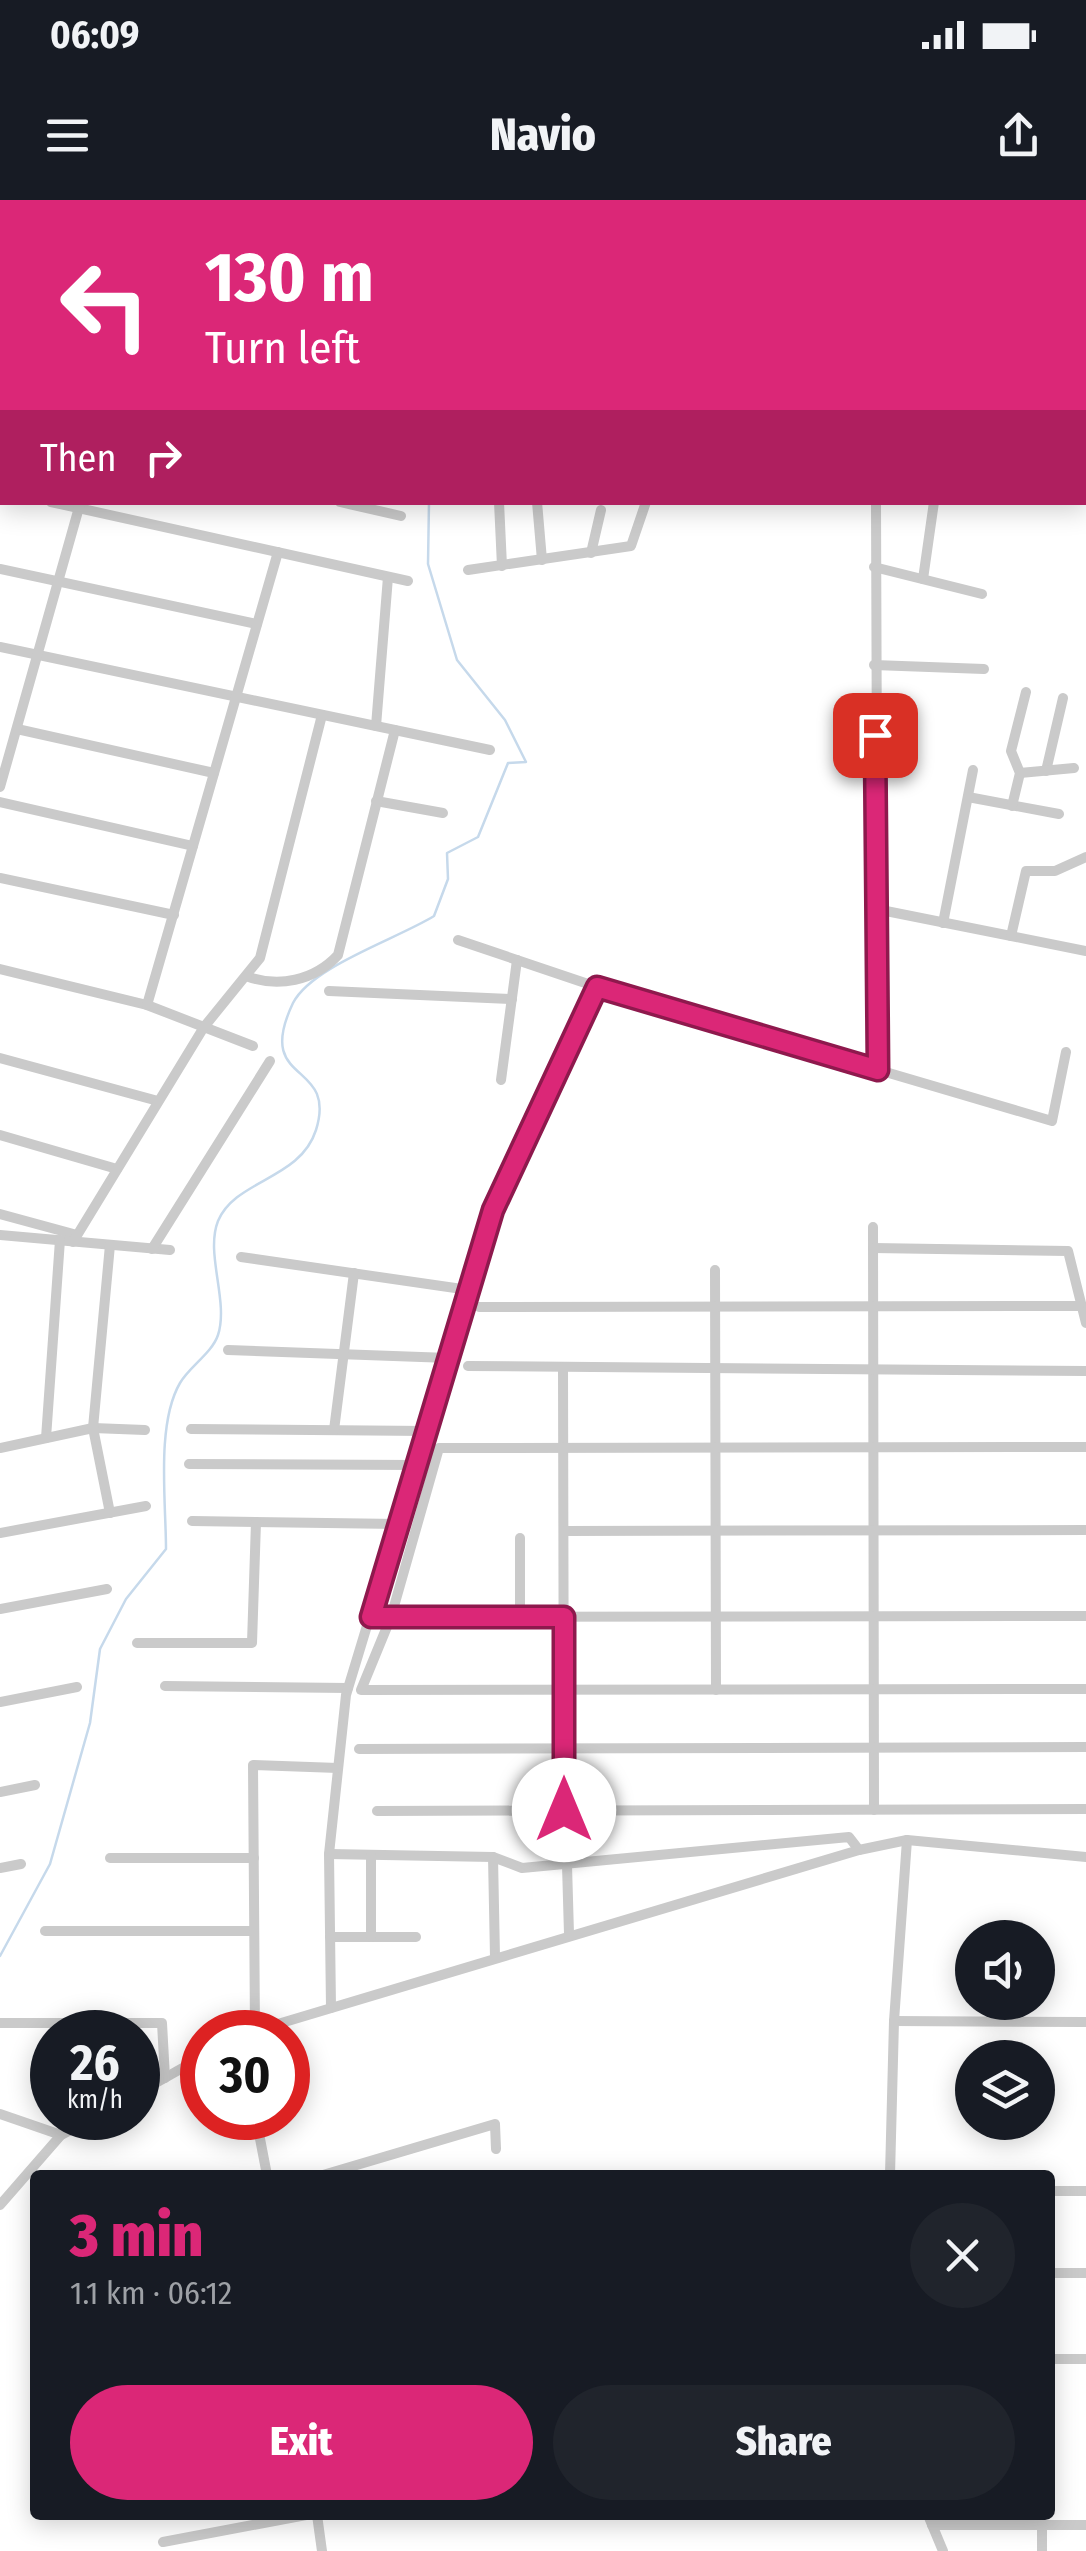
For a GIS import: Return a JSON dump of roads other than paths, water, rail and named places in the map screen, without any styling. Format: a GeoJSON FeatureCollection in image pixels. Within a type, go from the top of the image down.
{"type":"FeatureCollection","features":[{"type":"Feature","properties":{"kind":"street"},"geometry":{"type":"LineString","coordinates":[[353,505],[400,516]]}},
{"type":"Feature","properties":{"kind":"street"},"geometry":{"type":"LineString","coordinates":[[499,505],[502,566]]}},
{"type":"Feature","properties":{"kind":"street"},"geometry":{"type":"LineString","coordinates":[[537,505],[542,560]]}},
{"type":"Feature","properties":{"kind":"street"},"geometry":{"type":"LineString","coordinates":[[468,570],[632,546],[645,505]]}},
{"type":"Feature","properties":{"kind":"street"},"geometry":{"type":"LineString","coordinates":[[876,505],[878,1070]]}},
{"type":"Feature","properties":{"kind":"street"},"geometry":{"type":"LineString","coordinates":[[923,580],[934,505]]}},
{"type":"Feature","properties":{"kind":"street"},"geometry":{"type":"LineString","coordinates":[[0,787],[80,506],[408,581]]}},
{"type":"Feature","properties":{"kind":"street"},"geometry":{"type":"LineString","coordinates":[[591,552],[601,510]]}},
{"type":"Feature","properties":{"kind":"street"},"geometry":{"type":"LineString","coordinates":[[147,1006],[278,552]]}},
{"type":"Feature","properties":{"kind":"street"},"geometry":{"type":"LineString","coordinates":[[874,567],[982,594]]}},
{"type":"Feature","properties":{"kind":"street"},"geometry":{"type":"LineString","coordinates":[[0,569],[257,624]]}},
{"type":"Feature","properties":{"kind":"street"},"geometry":{"type":"LineString","coordinates":[[376,726],[388,577]]}},
{"type":"Feature","properties":{"kind":"street"},"geometry":{"type":"LineString","coordinates":[[0,647],[490,750]]}},
{"type":"Feature","properties":{"kind":"street"},"geometry":{"type":"LineString","coordinates":[[874,665],[984,669]]}},
{"type":"Feature","properties":{"kind":"street"},"geometry":{"type":"LineString","coordinates":[[1012,806],[1020,773],[1011,751],[1026,692]]}},
{"type":"Feature","properties":{"kind":"street"},"geometry":{"type":"LineString","coordinates":[[1046,771],[1062,698]]}},
{"type":"Feature","properties":{"kind":"street"},"geometry":{"type":"LineString","coordinates":[[46,1438],[70,1239],[204,1027],[260,958],[322,715]]}},
{"type":"Feature","properties":{"kind":"street"},"geometry":{"type":"LineString","coordinates":[[16,729],[214,773]]}},
{"type":"Feature","properties":{"kind":"street"},"geometry":{"type":"LineString","coordinates":[[246,976],[284,984],[328,964],[338,954],[395,730]]}},
{"type":"Feature","properties":{"kind":"street"},"geometry":{"type":"LineString","coordinates":[[1020,773],[1074,768]]}},
{"type":"Feature","properties":{"kind":"street"},"geometry":{"type":"LineString","coordinates":[[942,923],[973,770]]}},
{"type":"Feature","properties":{"kind":"street"},"geometry":{"type":"LineString","coordinates":[[968,798],[1059,814]]}},
{"type":"Feature","properties":{"kind":"street"},"geometry":{"type":"LineString","coordinates":[[0,802],[194,846]]}},
{"type":"Feature","properties":{"kind":"street"},"geometry":{"type":"LineString","coordinates":[[376,802],[443,813]]}},
{"type":"Feature","properties":{"kind":"street"},"geometry":{"type":"LineString","coordinates":[[1011,936],[1026,871],[1056,871],[1086,857]]}},
{"type":"Feature","properties":{"kind":"street"},"geometry":{"type":"LineString","coordinates":[[0,878],[174,915]]}},
{"type":"Feature","properties":{"kind":"street"},"geometry":{"type":"LineString","coordinates":[[876,910],[1086,952]]}},
{"type":"Feature","properties":{"kind":"street"},"geometry":{"type":"LineString","coordinates":[[458,940],[597,987],[1052,1121],[1066,1052]]}},
{"type":"Feature","properties":{"kind":"street"},"geometry":{"type":"LineString","coordinates":[[502,1080],[517,960]]}},
{"type":"Feature","properties":{"kind":"street"},"geometry":{"type":"LineString","coordinates":[[0,969],[147,1006],[252,1046]]}},
{"type":"Feature","properties":{"kind":"street"},"geometry":{"type":"LineString","coordinates":[[332,2008],[329,1854],[348,1688],[493,1210],[597,987]]}},
{"type":"Feature","properties":{"kind":"street"},"geometry":{"type":"LineString","coordinates":[[330,991],[512,999]]}},
{"type":"Feature","properties":{"kind":"street"},"geometry":{"type":"LineString","coordinates":[[0,1058],[158,1101]]}},
{"type":"Feature","properties":{"kind":"street"},"geometry":{"type":"LineString","coordinates":[[152,1248],[270,1061]]}},
{"type":"Feature","properties":{"kind":"street"},"geometry":{"type":"LineString","coordinates":[[0,1134],[117,1169]]}},
{"type":"Feature","properties":{"kind":"street"},"geometry":{"type":"LineString","coordinates":[[0,1214],[70,1239]]}},
{"type":"Feature","properties":{"kind":"street"},"geometry":{"type":"LineString","coordinates":[[874,1227],[874,1810]]}},
{"type":"Feature","properties":{"kind":"street"},"geometry":{"type":"LineString","coordinates":[[0,1235],[170,1250]]}},
{"type":"Feature","properties":{"kind":"street"},"geometry":{"type":"LineString","coordinates":[[110,1245],[93,1428],[110,1513]]}},
{"type":"Feature","properties":{"kind":"street"},"geometry":{"type":"LineString","coordinates":[[874,1248],[1068,1251],[1086,1323]]}},
{"type":"Feature","properties":{"kind":"street"},"geometry":{"type":"LineString","coordinates":[[241,1257],[469,1290]]}},
{"type":"Feature","properties":{"kind":"street"},"geometry":{"type":"LineString","coordinates":[[716,1270],[716,1690]]}},
{"type":"Feature","properties":{"kind":"street"},"geometry":{"type":"LineString","coordinates":[[334,1430],[354,1274]]}},
{"type":"Feature","properties":{"kind":"street"},"geometry":{"type":"LineString","coordinates":[[480,1308],[1079,1306]]}},
{"type":"Feature","properties":{"kind":"street"},"geometry":{"type":"LineString","coordinates":[[228,1350],[449,1358]]}},
{"type":"Feature","properties":{"kind":"street"},"geometry":{"type":"LineString","coordinates":[[468,1366],[1086,1370]]}},
{"type":"Feature","properties":{"kind":"street"},"geometry":{"type":"LineString","coordinates":[[564,1367],[564,1810]]}},
{"type":"Feature","properties":{"kind":"street"},"geometry":{"type":"LineString","coordinates":[[0,1448],[93,1428],[145,1430]]}},
{"type":"Feature","properties":{"kind":"street"},"geometry":{"type":"LineString","coordinates":[[191,1429],[427,1431]]}},
{"type":"Feature","properties":{"kind":"street"},"geometry":{"type":"LineString","coordinates":[[1086,1447],[439,1448],[390,1617],[361,1690],[1086,1689]]}},
{"type":"Feature","properties":{"kind":"street"},"geometry":{"type":"LineString","coordinates":[[189,1464],[416,1465]]}},
{"type":"Feature","properties":{"kind":"street"},"geometry":{"type":"LineString","coordinates":[[0,1533],[146,1506]]}},
{"type":"Feature","properties":{"kind":"street"},"geometry":{"type":"LineString","coordinates":[[192,1521],[398,1524]]}},
{"type":"Feature","properties":{"kind":"street"},"geometry":{"type":"LineString","coordinates":[[136,1643],[252,1643],[256,1522]]}},
{"type":"Feature","properties":{"kind":"street"},"geometry":{"type":"LineString","coordinates":[[564,1531],[1086,1530]]}},
{"type":"Feature","properties":{"kind":"street"},"geometry":{"type":"LineString","coordinates":[[520,1538],[520,1617]]}},
{"type":"Feature","properties":{"kind":"street"},"geometry":{"type":"LineString","coordinates":[[0,1609],[107,1589]]}},
{"type":"Feature","properties":{"kind":"street"},"geometry":{"type":"LineString","coordinates":[[371,1617],[1086,1616]]}},
{"type":"Feature","properties":{"kind":"street"},"geometry":{"type":"LineString","coordinates":[[165,1686],[348,1688]]}},
{"type":"Feature","properties":{"kind":"street"},"geometry":{"type":"LineString","coordinates":[[0,1702],[77,1687]]}},
{"type":"Feature","properties":{"kind":"street"},"geometry":{"type":"LineString","coordinates":[[359,1748],[1086,1748]]}},
{"type":"Feature","properties":{"kind":"street"},"geometry":{"type":"LineString","coordinates":[[253,2010],[253,1764],[338,1768]]}},
{"type":"Feature","properties":{"kind":"street"},"geometry":{"type":"LineString","coordinates":[[0,1792],[35,1786]]}},
{"type":"Feature","properties":{"kind":"street"},"geometry":{"type":"LineString","coordinates":[[377,1811],[1086,1810]]}},
{"type":"Feature","properties":{"kind":"street"},"geometry":{"type":"LineString","coordinates":[[329,1854],[492,1857],[522,1868],[850,1837],[858,1850]]}},
{"type":"Feature","properties":{"kind":"street"},"geometry":{"type":"LineString","coordinates":[[890,2170],[894,2021],[907,1840]]}},
{"type":"Feature","properties":{"kind":"street"},"geometry":{"type":"LineString","coordinates":[[310,2015],[569,1934],[858,1850],[907,1840],[1086,1857]]}},
{"type":"Feature","properties":{"kind":"street"},"geometry":{"type":"LineString","coordinates":[[371,1855],[371,1937]]}},
{"type":"Feature","properties":{"kind":"street"},"geometry":{"type":"LineString","coordinates":[[492,1857],[495,1957]]}},
{"type":"Feature","properties":{"kind":"street"},"geometry":{"type":"LineString","coordinates":[[110,1858],[254,1858]]}},
{"type":"Feature","properties":{"kind":"street"},"geometry":{"type":"LineString","coordinates":[[0,1868],[21,1864]]}},
{"type":"Feature","properties":{"kind":"street"},"geometry":{"type":"LineString","coordinates":[[567,1865],[569,1934]]}},
{"type":"Feature","properties":{"kind":"street"},"geometry":{"type":"LineString","coordinates":[[46,1931],[254,1931]]}},
{"type":"Feature","properties":{"kind":"street"},"geometry":{"type":"LineString","coordinates":[[330,1937],[416,1937]]}},
{"type":"Feature","properties":{"kind":"street"},"geometry":{"type":"LineString","coordinates":[[894,2021],[1086,2022]]}},
{"type":"Feature","properties":{"kind":"street"},"geometry":{"type":"LineString","coordinates":[[0,2023],[162,2023],[165,2078]]}},
{"type":"Feature","properties":{"kind":"street"},"geometry":{"type":"LineString","coordinates":[[160,2081],[180,2069]]}},
{"type":"Feature","properties":{"kind":"street"},"geometry":{"type":"LineString","coordinates":[[0,2114],[30,2124]]}},
{"type":"Feature","properties":{"kind":"street"},"geometry":{"type":"LineString","coordinates":[[354,2170],[495,2124],[496,2149]]}},
{"type":"Feature","properties":{"kind":"street"},"geometry":{"type":"LineString","coordinates":[[30,2170],[57,2140]]}},
{"type":"Feature","properties":{"kind":"street"},"geometry":{"type":"LineString","coordinates":[[260,2140],[266,2170]]}},
{"type":"Feature","properties":{"kind":"street"},"geometry":{"type":"LineString","coordinates":[[0,2205],[30,2171]]}},
{"type":"Feature","properties":{"kind":"street"},"geometry":{"type":"LineString","coordinates":[[1055,2191],[1086,2191]]}},
{"type":"Feature","properties":{"kind":"street"},"geometry":{"type":"LineString","coordinates":[[1055,2272],[1086,2272]]}},
{"type":"Feature","properties":{"kind":"street"},"geometry":{"type":"LineString","coordinates":[[1055,2358],[1086,2359]]}},
{"type":"Feature","properties":{"kind":"street"},"geometry":{"type":"LineString","coordinates":[[163,2542],[280,2520]]}},
{"type":"Feature","properties":{"kind":"street"},"geometry":{"type":"LineString","coordinates":[[318,2520],[322,2551]]}},
{"type":"Feature","properties":{"kind":"street"},"geometry":{"type":"LineString","coordinates":[[943,2551],[930,2520],[1086,2525]]}},
{"type":"Feature","properties":{"kind":"street"},"geometry":{"type":"LineString","coordinates":[[1042,2525],[1042,2551]]}},
{"type":"Feature","properties":{"kind":"waterway"},"geometry":{"type":"LineString","coordinates":[[0,1956],[50,1864],[90,1723],[100,1649],[126,1599],[166,1549],[164,1464],[168,1420],[180,1383],[211,1348],[221,1322],[214,1248],[218,1221],[239,1196],[296,1159],[308,1147],[316,1130],[320,1108],[316,1092],[288,1061],[283,1048],[283,1030],[293,1003],[303,990],[336,965],[434,916],[448,879],[447,853],[478,837],[508,763],[526,762],[505,720],[457,660],[428,564],[429,505]]}}]}
